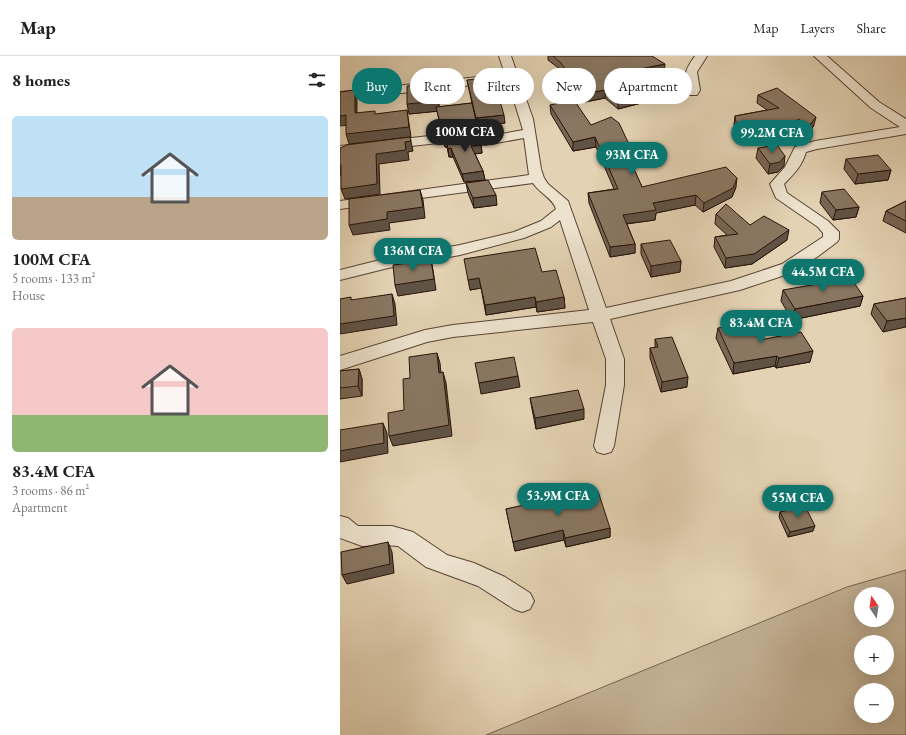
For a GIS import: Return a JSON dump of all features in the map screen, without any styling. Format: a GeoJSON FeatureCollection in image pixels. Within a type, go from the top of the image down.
{"type":"FeatureCollection","features":[{"type":"Feature","properties":{"kind":"street"},"geometry":{"type":"LineString","coordinates":[[504,56],[509,68]]}},
{"type":"Feature","properties":{"kind":"street"},"geometry":{"type":"LineString","coordinates":[[693,92],[694,90],[690,75],[691,69],[701,56]]}},
{"type":"Feature","properties":{"kind":"street"},"geometry":{"type":"LineString","coordinates":[[820,56],[876,105],[906,125]]}},
{"type":"Feature","properties":{"kind":"street"},"geometry":{"type":"LineString","coordinates":[[340,96],[473,81]]}},
{"type":"Feature","properties":{"kind":"street"},"geometry":{"type":"LineString","coordinates":[[521,104],[530,133],[534,169],[537,178],[543,187],[560,202],[564,210],[615,359],[615,385],[604,446]]}},
{"type":"Feature","properties":{"kind":"street"},"geometry":{"type":"LineString","coordinates":[[340,363],[425,336],[453,331],[600,315],[734,286],[788,268],[829,242],[831,239],[831,232],[824,224],[781,195],[777,184],[794,165],[800,150],[815,145],[906,130]]}},
{"type":"Feature","properties":{"kind":"street"},"geometry":{"type":"LineString","coordinates":[[340,150],[447,138],[484,141],[530,133]]}},
{"type":"Feature","properties":{"kind":"street"},"geometry":{"type":"LineString","coordinates":[[340,205],[537,178]]}},
{"type":"Feature","properties":{"kind":"street"},"geometry":{"type":"LineString","coordinates":[[340,275],[388,263],[460,250],[519,235],[546,224],[564,210]]}},
{"type":"Feature","properties":{"kind":"street"},"geometry":{"type":"LineString","coordinates":[[340,525],[347,532],[357,537],[400,537],[434,560],[479,575],[500,585],[522,602]]}},
{"type":"Feature","properties":{"kind":"shaded area"},"geometry":{"type":"Polygon","coordinates":[[[906,570],[906,735],[486,735],[847,587],[906,570]]]}},
{"type":"Feature","properties":{"kind":"building"},"geometry":{"type":"Polygon","coordinates":[[[553,56],[652,56],[665,64],[645,68],[604,68],[604,90],[596,92],[596,68],[564,68],[553,56]]]}},
{"type":"Feature","properties":{"kind":"building"},"geometry":{"type":"Polygon","coordinates":[[[473,79],[473,104],[501,104],[504,115],[476,118],[467,80],[473,79]]]}},
{"type":"Feature","properties":{"kind":"building"},"geometry":{"type":"Polygon","coordinates":[[[407,86],[410,86],[410,104],[407,104],[407,86]]]}},
{"type":"Feature","properties":{"kind":"building"},"geometry":{"type":"Polygon","coordinates":[[[777,88],[816,117],[809,126],[798,119],[799,120],[737,128],[735,116],[779,108],[758,95],[777,88]]]}},
{"type":"Feature","properties":{"kind":"building"},"geometry":{"type":"Polygon","coordinates":[[[352,90],[352,104],[355,104],[355,113],[375,111],[375,114],[407,110],[409,127],[346,134],[346,115],[340,116],[340,92],[352,90]]]}},
{"type":"Feature","properties":{"kind":"building"},"geometry":{"type":"Polygon","coordinates":[[[472,103],[477,125],[440,123],[436,107],[472,103]]]}},
{"type":"Feature","properties":{"kind":"building"},"geometry":{"type":"Polygon","coordinates":[[[577,104],[591,125],[611,117],[619,123],[635,157],[629,158],[642,187],[726,167],[737,178],[733,188],[704,203],[696,195],[653,203],[656,210],[623,215],[635,244],[610,247],[588,193],[618,189],[595,137],[573,142],[550,105],[577,104]]]}},
{"type":"Feature","properties":{"kind":"building"},"geometry":{"type":"Polygon","coordinates":[[[442,135],[480,138],[481,145],[471,146],[483,171],[462,174],[451,148],[448,149],[446,138],[443,139],[442,135]]]}},
{"type":"Feature","properties":{"kind":"building"},"geometry":{"type":"Polygon","coordinates":[[[410,137],[411,141],[405,142],[406,150],[376,154],[377,184],[341,189],[340,148],[346,145],[410,137]]]}},
{"type":"Feature","properties":{"kind":"building"},"geometry":{"type":"Polygon","coordinates":[[[777,145],[785,156],[780,162],[770,164],[758,148],[777,145]]]}},
{"type":"Feature","properties":{"kind":"building"},"geometry":{"type":"Polygon","coordinates":[[[878,155],[891,170],[858,174],[846,159],[878,155]]]}},
{"type":"Feature","properties":{"kind":"building"},"geometry":{"type":"Polygon","coordinates":[[[488,180],[496,195],[473,198],[466,183],[488,180]]]}},
{"type":"Feature","properties":{"kind":"building"},"geometry":{"type":"Polygon","coordinates":[[[844,189],[859,207],[836,210],[822,192],[844,189]]]}},
{"type":"Feature","properties":{"kind":"building"},"geometry":{"type":"Polygon","coordinates":[[[420,190],[423,207],[387,212],[387,219],[349,225],[349,199],[420,190]]]}},
{"type":"Feature","properties":{"kind":"building"},"geometry":{"type":"Polygon","coordinates":[[[906,201],[906,221],[886,211],[906,201]]]}},
{"type":"Feature","properties":{"kind":"building"},"geometry":{"type":"Polygon","coordinates":[[[726,204],[750,225],[764,216],[789,230],[754,254],[726,258],[715,237],[738,234],[716,214],[726,204]]]}},
{"type":"Feature","properties":{"kind":"building"},"geometry":{"type":"Polygon","coordinates":[[[670,240],[681,261],[651,266],[641,244],[670,240]]]}},
{"type":"Feature","properties":{"kind":"building"},"geometry":{"type":"Polygon","coordinates":[[[535,248],[542,272],[556,270],[564,297],[536,302],[535,297],[485,305],[479,278],[468,280],[464,259],[535,248]]]}},
{"type":"Feature","properties":{"kind":"building"},"geometry":{"type":"Polygon","coordinates":[[[431,260],[434,279],[395,285],[393,265],[431,260]]]}},
{"type":"Feature","properties":{"kind":"building"},"geometry":{"type":"Polygon","coordinates":[[[851,278],[863,296],[795,309],[783,290],[851,278]]]}},
{"type":"Feature","properties":{"kind":"building"},"geometry":{"type":"Polygon","coordinates":[[[392,294],[394,316],[340,324],[340,299],[351,297],[351,300],[392,294]]]}},
{"type":"Feature","properties":{"kind":"building"},"geometry":{"type":"Polygon","coordinates":[[[906,298],[906,318],[887,321],[874,304],[906,298]]]}},
{"type":"Feature","properties":{"kind":"building"},"geometry":{"type":"Polygon","coordinates":[[[751,323],[760,340],[801,332],[813,351],[779,358],[777,356],[734,363],[718,328],[751,323]]]}},
{"type":"Feature","properties":{"kind":"building"},"geometry":{"type":"Polygon","coordinates":[[[672,337],[688,377],[662,382],[650,348],[658,347],[655,339],[672,337]]]}},
{"type":"Feature","properties":{"kind":"building"},"geometry":{"type":"Polygon","coordinates":[[[437,353],[439,373],[443,372],[449,425],[389,436],[388,413],[404,410],[403,379],[410,378],[409,357],[437,353]]]}},
{"type":"Feature","properties":{"kind":"building"},"geometry":{"type":"Polygon","coordinates":[[[514,357],[518,376],[479,383],[475,363],[514,357]]]}},
{"type":"Feature","properties":{"kind":"building"},"geometry":{"type":"Polygon","coordinates":[[[359,369],[358,386],[340,388],[340,371],[359,369]]]}},
{"type":"Feature","properties":{"kind":"building"},"geometry":{"type":"Polygon","coordinates":[[[578,390],[584,409],[535,418],[530,398],[578,390]]]}},
{"type":"Feature","properties":{"kind":"building"},"geometry":{"type":"Polygon","coordinates":[[[383,423],[384,443],[340,451],[340,430],[383,423]]]}},
{"type":"Feature","properties":{"kind":"building"},"geometry":{"type":"Polygon","coordinates":[[[598,491],[610,528],[565,538],[563,530],[513,542],[506,509],[550,499],[550,502],[598,491]]]}},
{"type":"Feature","properties":{"kind":"building"},"geometry":{"type":"Polygon","coordinates":[[[805,506],[815,526],[790,532],[780,512],[805,506]]]}},
{"type":"Feature","properties":{"kind":"building"},"geometry":{"type":"Polygon","coordinates":[[[388,542],[390,564],[342,575],[341,552],[388,542]]]}}]}
